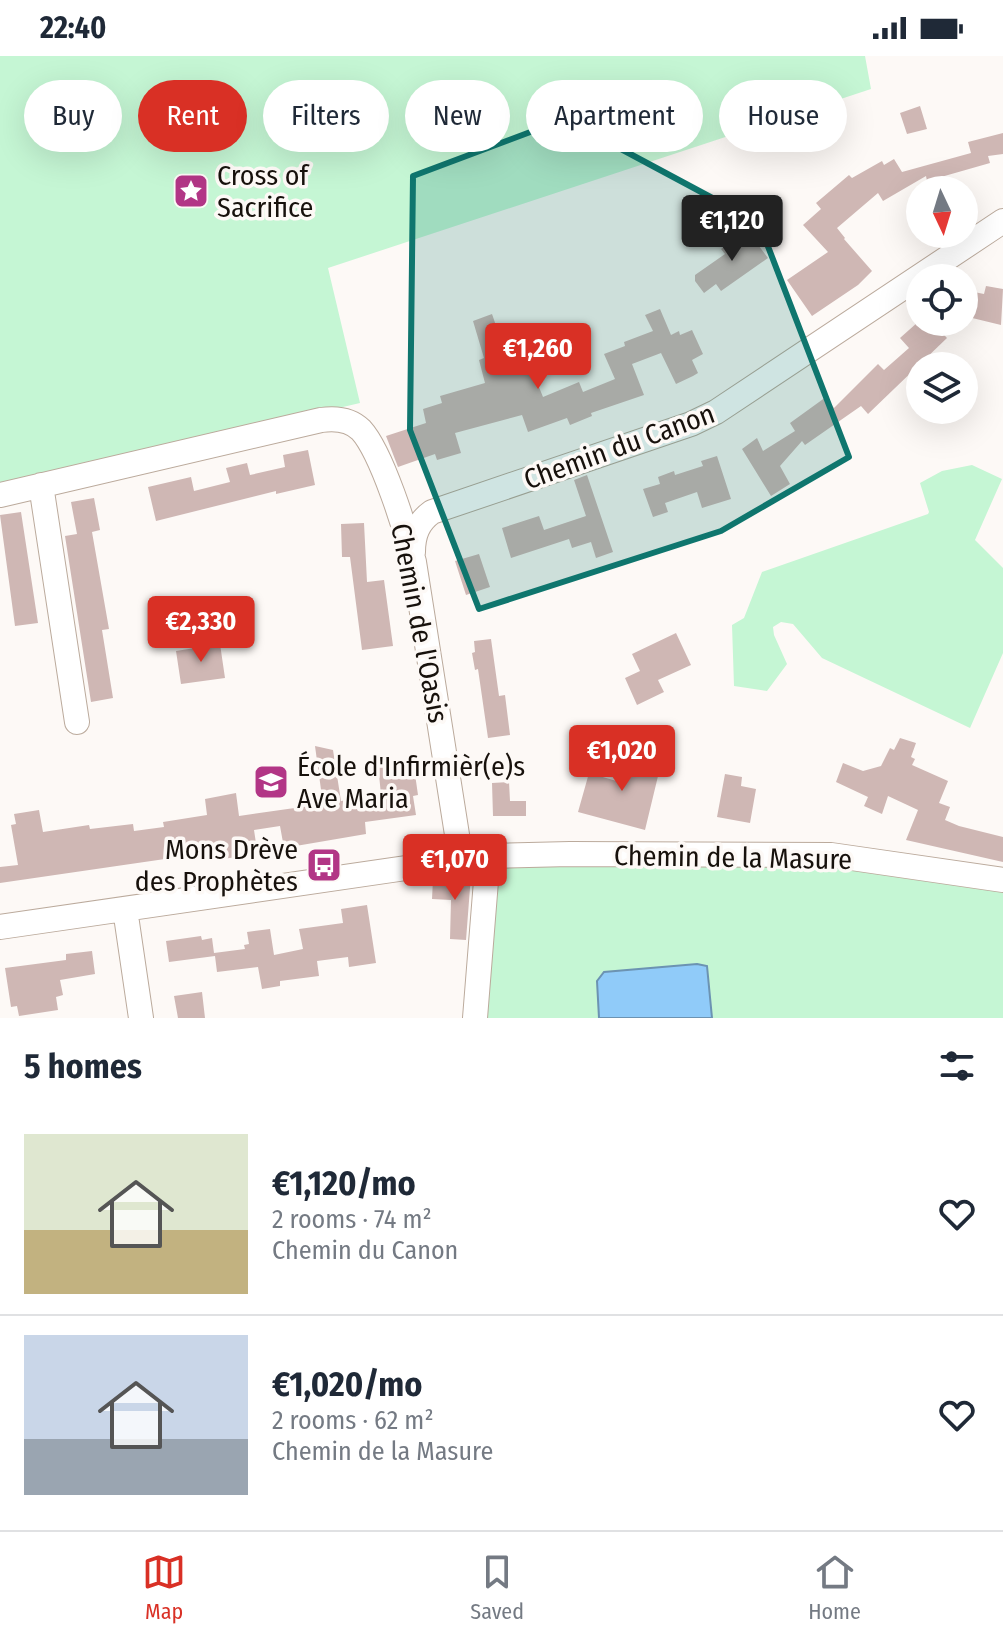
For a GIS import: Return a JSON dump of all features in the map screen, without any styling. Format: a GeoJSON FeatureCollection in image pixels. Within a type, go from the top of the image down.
{"type":"FeatureCollection","features":[{"type":"Feature","properties":{"kind":"street","name":"Chemin du Canon"},"geometry":{"type":"LineString","coordinates":[[414,562],[416,530],[432,512],[691,424],[716,412],[1003,221]]}},
{"type":"Feature","properties":{"kind":"street","name":"Chemin de l'Oasis"},"geometry":{"type":"LineString","coordinates":[[0,495],[334,418],[361,430],[376,457],[404,525],[414,562],[461,860]]}},
{"type":"Feature","properties":{"kind":"street"},"geometry":{"type":"LineString","coordinates":[[41,485],[77,722]]}},
{"type":"Feature","properties":{"kind":"street","name":"Chemin de la Masure"},"geometry":{"type":"LineString","coordinates":[[0,927],[488,856],[831,855],[1003,880]]}},
{"type":"Feature","properties":{"kind":"street"},"geometry":{"type":"LineString","coordinates":[[475,1018],[488,856]]}},
{"type":"Feature","properties":{"kind":"street"},"geometry":{"type":"LineString","coordinates":[[125,909],[141,1018]]}},
{"type":"Feature","properties":{"kind":"highlighted area"},"geometry":{"type":"Polygon","coordinates":[[[565,119],[759,223],[849,457],[721,531],[479,609],[410,430],[413,176],[565,119]]]}},
{"type":"Feature","properties":{"kind":"green space"},"geometry":{"type":"Polygon","coordinates":[[[0,56],[865,56],[871,89],[847,97],[847,80],[719,80],[719,139],[703,144],[703,80],[526,80],[526,152],[680,152],[328,268],[360,403],[0,487],[0,56]]]}},
{"type":"Feature","properties":{"kind":"green space"},"geometry":{"type":"Polygon","coordinates":[[[972,465],[1002,479],[975,540],[1003,568],[1003,653],[970,728],[822,658],[793,624],[781,622],[773,627],[787,664],[767,691],[734,686],[732,625],[744,618],[762,572],[928,514],[920,483],[942,471],[972,465]]]}},
{"type":"Feature","properties":{"kind":"green space"},"geometry":{"type":"Polygon","coordinates":[[[715,855],[1003,880],[1003,1018],[475,1018],[488,856],[715,855]]]}},
{"type":"Feature","properties":{"kind":"water"},"geometry":{"type":"Polygon","coordinates":[[[697,964],[707,966],[712,1018],[599,1018],[597,981],[604,972],[697,964]]]}},
{"type":"Feature","properties":{"kind":"building"},"geometry":{"type":"Polygon","coordinates":[[[920,106],[927,129],[907,134],[900,113],[920,106]]]}},
{"type":"Feature","properties":{"kind":"building"},"geometry":{"type":"Polygon","coordinates":[[[1003,133],[1003,154],[988,156],[990,163],[944,176],[906,176],[906,188],[883,201],[878,193],[837,228],[872,271],[858,285],[812,316],[787,280],[828,252],[803,225],[821,209],[816,203],[849,175],[852,178],[882,161],[884,165],[894,159],[902,172],[971,153],[968,142],[1003,133]]]}},
{"type":"Feature","properties":{"kind":"building"},"geometry":{"type":"Polygon","coordinates":[[[747,230],[768,258],[721,291],[716,284],[704,293],[695,281],[695,275],[725,254],[721,249],[747,230]]]}},
{"type":"Feature","properties":{"kind":"building"},"geometry":{"type":"Polygon","coordinates":[[[986,286],[1003,289],[1001,325],[978,319],[978,293],[984,294],[986,286]]]}},
{"type":"Feature","properties":{"kind":"building"},"geometry":{"type":"Polygon","coordinates":[[[660,309],[671,335],[692,330],[703,354],[692,360],[698,373],[676,384],[661,353],[632,364],[644,395],[591,413],[592,416],[570,425],[567,418],[528,432],[522,415],[455,433],[461,453],[437,460],[435,454],[398,467],[386,436],[426,423],[423,409],[442,403],[440,396],[485,383],[479,360],[484,358],[473,321],[492,314],[510,366],[528,360],[543,397],[579,382],[583,392],[615,379],[604,354],[653,331],[645,315],[660,309]]]}},
{"type":"Feature","properties":{"kind":"building"},"geometry":{"type":"Polygon","coordinates":[[[906,333],[906,336],[947,338],[932,352],[906,352],[906,377],[868,414],[861,406],[805,445],[802,441],[780,466],[790,484],[771,496],[742,449],[757,438],[763,451],[795,431],[790,423],[826,397],[834,408],[878,364],[884,370],[909,348],[900,338],[906,333]]]}},
{"type":"Feature","properties":{"kind":"building"},"geometry":{"type":"Polygon","coordinates":[[[308,450],[315,485],[276,494],[276,491],[156,521],[148,487],[191,477],[194,491],[230,482],[226,468],[247,463],[250,475],[285,467],[283,455],[308,450]]]}},
{"type":"Feature","properties":{"kind":"building"},"geometry":{"type":"Polygon","coordinates":[[[717,456],[731,499],[702,508],[697,492],[665,503],[668,512],[653,517],[643,489],[660,484],[658,477],[703,466],[701,461],[717,456]]]}},
{"type":"Feature","properties":{"kind":"building"},"geometry":{"type":"Polygon","coordinates":[[[587,475],[613,552],[596,558],[591,542],[572,548],[569,539],[511,558],[502,528],[539,516],[544,530],[586,516],[574,480],[587,475]]]}},
{"type":"Feature","properties":{"kind":"building"},"geometry":{"type":"Polygon","coordinates":[[[94,498],[100,530],[92,532],[109,629],[102,630],[113,698],[91,702],[65,536],[77,534],[71,502],[94,498]]]}},
{"type":"Feature","properties":{"kind":"building"},"geometry":{"type":"Polygon","coordinates":[[[21,512],[38,623],[15,626],[0,515],[21,512]]]}},
{"type":"Feature","properties":{"kind":"building"},"geometry":{"type":"Polygon","coordinates":[[[364,523],[367,582],[384,580],[393,646],[362,650],[350,557],[342,557],[341,524],[364,523]]]}},
{"type":"Feature","properties":{"kind":"building"},"geometry":{"type":"Polygon","coordinates":[[[479,554],[490,587],[466,595],[455,561],[479,554]]]}},
{"type":"Feature","properties":{"kind":"building"},"geometry":{"type":"Polygon","coordinates":[[[676,633],[691,665],[658,680],[664,692],[637,705],[625,678],[640,671],[632,654],[676,633]]]}},
{"type":"Feature","properties":{"kind":"building"},"geometry":{"type":"Polygon","coordinates":[[[491,639],[499,696],[505,695],[510,735],[488,738],[478,669],[475,670],[472,653],[475,652],[474,641],[491,639]]]}},
{"type":"Feature","properties":{"kind":"building"},"geometry":{"type":"Polygon","coordinates":[[[220,644],[225,678],[181,684],[176,651],[220,644]]]}},
{"type":"Feature","properties":{"kind":"building"},"geometry":{"type":"Polygon","coordinates":[[[900,738],[916,743],[911,757],[915,759],[912,765],[948,781],[939,803],[950,807],[945,820],[1003,837],[1003,862],[906,840],[918,810],[888,796],[882,814],[864,806],[868,797],[836,782],[843,763],[863,771],[881,766],[890,748],[894,750],[900,738]]]}},
{"type":"Feature","properties":{"kind":"building"},"geometry":{"type":"Polygon","coordinates":[[[631,743],[645,747],[640,767],[659,772],[645,830],[578,812],[589,773],[620,782],[631,743]]]}},
{"type":"Feature","properties":{"kind":"building"},"geometry":{"type":"Polygon","coordinates":[[[315,746],[333,750],[341,801],[381,795],[378,764],[407,760],[410,775],[415,774],[418,795],[413,796],[416,815],[365,822],[366,834],[284,848],[280,826],[254,830],[257,850],[244,849],[245,856],[214,860],[213,852],[0,883],[0,867],[18,865],[11,825],[16,824],[14,814],[39,810],[43,832],[89,825],[90,829],[133,824],[134,831],[164,827],[163,822],[207,815],[205,799],[236,793],[239,816],[323,804],[315,746]]]}},
{"type":"Feature","properties":{"kind":"building"},"geometry":{"type":"Polygon","coordinates":[[[725,774],[742,777],[741,786],[756,789],[750,823],[717,817],[725,774]]]}},
{"type":"Feature","properties":{"kind":"building"},"geometry":{"type":"Polygon","coordinates":[[[509,782],[510,801],[526,801],[526,816],[493,816],[492,783],[509,782]]]}},
{"type":"Feature","properties":{"kind":"building"},"geometry":{"type":"Polygon","coordinates":[[[471,875],[466,940],[450,939],[451,900],[432,899],[433,879],[471,875]]]}},
{"type":"Feature","properties":{"kind":"building"},"geometry":{"type":"Polygon","coordinates":[[[367,905],[376,963],[349,967],[348,957],[317,961],[319,976],[280,981],[280,986],[262,989],[258,967],[217,972],[215,956],[169,962],[166,941],[201,936],[202,940],[212,938],[214,953],[245,949],[244,945],[249,944],[247,932],[270,929],[274,955],[303,949],[299,929],[343,923],[341,909],[367,905]]]}},
{"type":"Feature","properties":{"kind":"building"},"geometry":{"type":"Polygon","coordinates":[[[92,951],[95,974],[60,980],[63,995],[56,997],[58,1010],[19,1016],[17,1006],[11,1007],[5,968],[66,960],[66,954],[92,951]]]}},
{"type":"Feature","properties":{"kind":"building"},"geometry":{"type":"Polygon","coordinates":[[[202,992],[205,1018],[178,1018],[174,996],[202,992]]]}},
{"type":"Feature","properties":{"kind":"place","name":"Cross of Sacrifice"},"geometry":{"type":"Point","coordinates":[191,191]}},
{"type":"Feature","properties":{"kind":"place","name":"École d'Infirmièr(e)s Ave Maria"},"geometry":{"type":"Point","coordinates":[271,782]}},
{"type":"Feature","properties":{"kind":"place","name":"Mons Drève des Prophètes"},"geometry":{"type":"Point","coordinates":[324,865]}}]}
